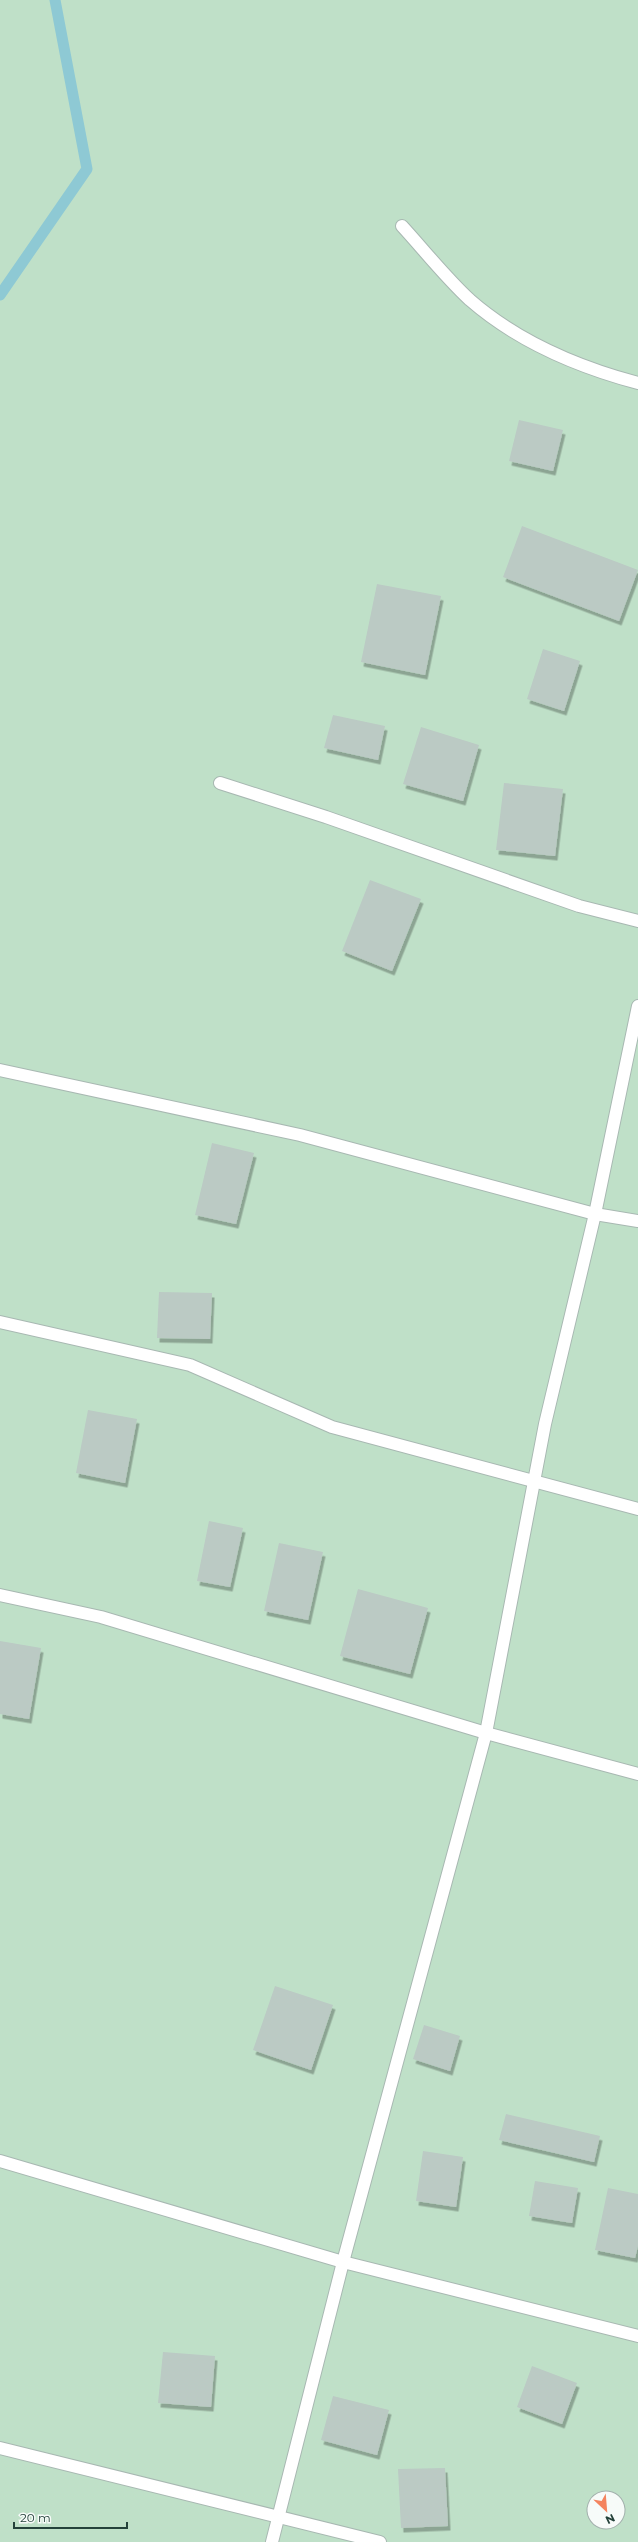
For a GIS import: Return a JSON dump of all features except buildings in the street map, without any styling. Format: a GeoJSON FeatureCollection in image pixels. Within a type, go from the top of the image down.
{"type":"FeatureCollection","features":[{"type":"Feature","properties":{"kind":"street"},"geometry":{"type":"LineString","coordinates":[[402,226],[470,300],[528,341],[603,374],[638,383]]}},
{"type":"Feature","properties":{"kind":"street"},"geometry":{"type":"LineString","coordinates":[[220,783],[326,817],[579,906],[638,921]]}},
{"type":"Feature","properties":{"kind":"street"},"geometry":{"type":"LineString","coordinates":[[272,2542],[277,2516],[343,2262],[486,1733],[545,1424],[596,1214],[638,1006]]}},
{"type":"Feature","properties":{"kind":"street"},"geometry":{"type":"LineString","coordinates":[[0,1070],[300,1135],[596,1214],[638,1221]]}},
{"type":"Feature","properties":{"kind":"street"},"geometry":{"type":"LineString","coordinates":[[0,1322],[190,1365],[332,1427],[638,1509]]}},
{"type":"Feature","properties":{"kind":"street"},"geometry":{"type":"LineString","coordinates":[[0,1595],[101,1616],[486,1733],[638,1774]]}},
{"type":"Feature","properties":{"kind":"street"},"geometry":{"type":"LineString","coordinates":[[0,2161],[343,2262],[638,2336]]}},
{"type":"Feature","properties":{"kind":"street"},"geometry":{"type":"LineString","coordinates":[[0,2448],[380,2542]]}},
{"type":"Feature","properties":{"kind":"green space"},"geometry":{"type":"Polygon","coordinates":[[[0,0],[638,0],[638,2542],[0,2542],[0,0]]]}},
{"type":"Feature","properties":{"kind":"waterway"},"geometry":{"type":"LineString","coordinates":[[0,295],[87,169],[55,0]]}}]}
